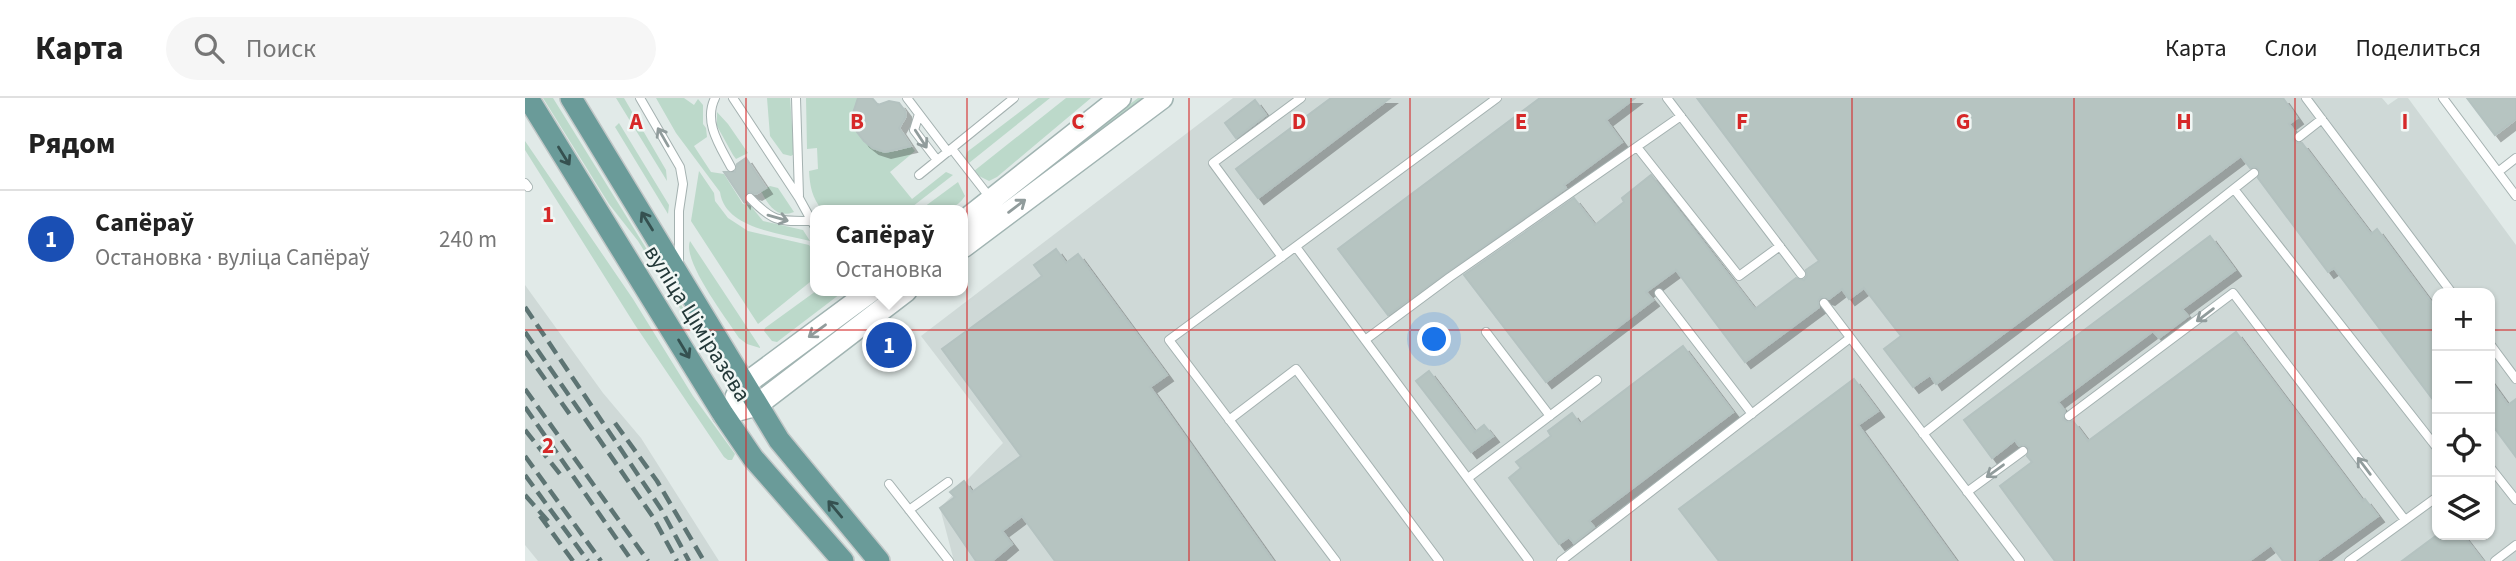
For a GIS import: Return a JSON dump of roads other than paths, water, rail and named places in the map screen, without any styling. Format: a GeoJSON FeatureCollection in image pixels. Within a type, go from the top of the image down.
{"type":"FeatureCollection","features":[{"type":"Feature","properties":{"kind":"main road","name":"вуліца Ціміразева"},"geometry":{"type":"LineString","coordinates":[[528,98],[723,414],[753,458],[843,561]]}},
{"type":"Feature","properties":{"kind":"main road","name":"вуліца Ціміразева"},"geometry":{"type":"LineString","coordinates":[[571,98],[779,440],[879,561]]}},
{"type":"Feature","properties":{"kind":"main road"},"geometry":{"type":"LineString","coordinates":[[968,243],[1162,98]]}},
{"type":"Feature","properties":{"kind":"main road"},"geometry":{"type":"LineString","coordinates":[[968,218],[1111,101]]}},
{"type":"Feature","properties":{"kind":"main road"},"geometry":{"type":"LineString","coordinates":[[723,414],[744,385],[860,296]]}},
{"type":"Feature","properties":{"kind":"main road"},"geometry":{"type":"LineString","coordinates":[[723,414],[757,405],[899,296]]}},
{"type":"Feature","properties":{"kind":"lane"},"geometry":{"type":"LineString","coordinates":[[640,98],[680,167],[683,184],[679,211],[679,274]]}},
{"type":"Feature","properties":{"kind":"lane"},"geometry":{"type":"LineString","coordinates":[[715,98],[711,106],[712,132],[731,167]]}},
{"type":"Feature","properties":{"kind":"lane"},"geometry":{"type":"LineString","coordinates":[[733,98],[810,217]]}},
{"type":"Feature","properties":{"kind":"lane"},"geometry":{"type":"LineString","coordinates":[[796,98],[799,198]]}},
{"type":"Feature","properties":{"kind":"lane"},"geometry":{"type":"LineString","coordinates":[[907,98],[991,200]]}},
{"type":"Feature","properties":{"kind":"lane"},"geometry":{"type":"LineString","coordinates":[[919,175],[1014,98]]}},
{"type":"Feature","properties":{"kind":"lane"},"geometry":{"type":"LineString","coordinates":[[1282,257],[1213,163],[1301,98]]}},
{"type":"Feature","properties":{"kind":"lane"},"geometry":{"type":"LineString","coordinates":[[1336,561],[1169,340],[1497,98]]}},
{"type":"Feature","properties":{"kind":"lane"},"geometry":{"type":"LineString","coordinates":[[1667,98],[1801,274]]}},
{"type":"Feature","properties":{"kind":"lane"},"geometry":{"type":"LineString","coordinates":[[2306,98],[2448,288]]}},
{"type":"Feature","properties":{"kind":"lane"},"geometry":{"type":"LineString","coordinates":[[2442,98],[2516,197]]}},
{"type":"Feature","properties":{"kind":"lane"},"geometry":{"type":"LineString","coordinates":[[1365,340],[1450,276],[1681,116]]}},
{"type":"Feature","properties":{"kind":"lane"},"geometry":{"type":"LineString","coordinates":[[922,117],[914,130],[937,160]]}},
{"type":"Feature","properties":{"kind":"lane"},"geometry":{"type":"LineString","coordinates":[[2299,137],[2322,119]]}},
{"type":"Feature","properties":{"kind":"lane"},"geometry":{"type":"LineString","coordinates":[[1637,147],[1739,276],[1780,246]]}},
{"type":"Feature","properties":{"kind":"lane"},"geometry":{"type":"LineString","coordinates":[[2498,172],[2516,158]]}},
{"type":"Feature","properties":{"kind":"lane"},"geometry":{"type":"LineString","coordinates":[[1923,435],[2254,173]]}},
{"type":"Feature","properties":{"kind":"lane"},"geometry":{"type":"LineString","coordinates":[[2234,189],[2432,442]]}},
{"type":"Feature","properties":{"kind":"lane"},"geometry":{"type":"LineString","coordinates":[[750,198],[765,214],[776,220],[810,224]]}},
{"type":"Feature","properties":{"kind":"lane"},"geometry":{"type":"LineString","coordinates":[[1296,247],[1529,561]]}},
{"type":"Feature","properties":{"kind":"lane"},"geometry":{"type":"LineString","coordinates":[[1660,293],[1752,414]]}},
{"type":"Feature","properties":{"kind":"lane"},"geometry":{"type":"LineString","coordinates":[[2069,416],[2233,293],[2405,520]]}},
{"type":"Feature","properties":{"kind":"lane"},"geometry":{"type":"LineString","coordinates":[[1824,303],[2020,561]]}},
{"type":"Feature","properties":{"kind":"lane"},"geometry":{"type":"LineString","coordinates":[[1486,332],[1550,416]]}},
{"type":"Feature","properties":{"kind":"lane"},"geometry":{"type":"LineString","coordinates":[[1561,561],[1850,338]]}},
{"type":"Feature","properties":{"kind":"lane"},"geometry":{"type":"LineString","coordinates":[[2495,351],[2516,379]]}},
{"type":"Feature","properties":{"kind":"lane"},"geometry":{"type":"LineString","coordinates":[[1229,419],[1296,369],[1439,561]]}},
{"type":"Feature","properties":{"kind":"lane"},"geometry":{"type":"LineString","coordinates":[[1468,478],[1597,380]]}},
{"type":"Feature","properties":{"kind":"lane"},"geometry":{"type":"LineString","coordinates":[[1967,492],[2023,451]]}},
{"type":"Feature","properties":{"kind":"lane"},"geometry":{"type":"LineString","coordinates":[[2495,473],[2516,500]]}},
{"type":"Feature","properties":{"kind":"lane"},"geometry":{"type":"LineString","coordinates":[[909,510],[948,482]]}},
{"type":"Feature","properties":{"kind":"lane"},"geometry":{"type":"LineString","coordinates":[[889,484],[949,561]]}},
{"type":"Feature","properties":{"kind":"lane"},"geometry":{"type":"LineString","coordinates":[[2349,561],[2432,501]]}},
{"type":"Feature","properties":{"kind":"lane"},"geometry":{"type":"LineString","coordinates":[[2495,561],[2516,545]]}},
{"type":"Feature","properties":{"kind":"railway"},"geometry":{"type":"LineString","coordinates":[[525,307],[661,509],[689,561]]}},
{"type":"Feature","properties":{"kind":"railway"},"geometry":{"type":"LineString","coordinates":[[525,332],[653,517],[677,561]]}},
{"type":"Feature","properties":{"kind":"railway"},"geometry":{"type":"LineString","coordinates":[[525,351],[571,416]]}},
{"type":"Feature","properties":{"kind":"railway"},"geometry":{"type":"LineString","coordinates":[[525,389],[648,561]]}},
{"type":"Feature","properties":{"kind":"railway"},"geometry":{"type":"LineString","coordinates":[[525,407],[632,561]]}},
{"type":"Feature","properties":{"kind":"railway"},"geometry":{"type":"LineString","coordinates":[[615,423],[657,481],[704,561]]}},
{"type":"Feature","properties":{"kind":"railway"},"geometry":{"type":"LineString","coordinates":[[525,430],[560,474]]}},
{"type":"Feature","properties":{"kind":"railway"},"geometry":{"type":"LineString","coordinates":[[525,456],[601,561]]}},
{"type":"Feature","properties":{"kind":"railway"},"geometry":{"type":"LineString","coordinates":[[525,475],[588,561]]}},
{"type":"Feature","properties":{"kind":"railway"},"geometry":{"type":"LineString","coordinates":[[525,495],[548,521]]}},
{"type":"Feature","properties":{"kind":"railway"},"geometry":{"type":"LineString","coordinates":[[540,516],[573,561]]}},
{"type":"Feature","properties":{"kind":"place","name":"Сапёраў"},"geometry":{"type":"Point","coordinates":[889,345]}}]}
